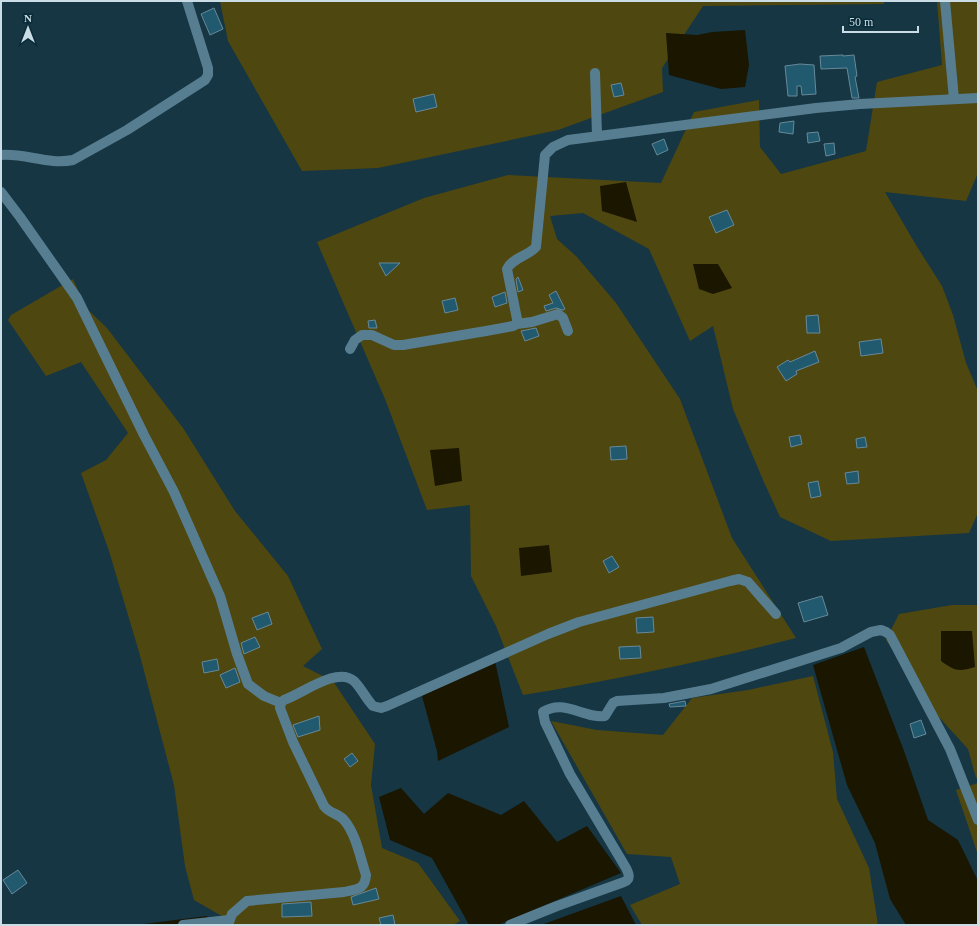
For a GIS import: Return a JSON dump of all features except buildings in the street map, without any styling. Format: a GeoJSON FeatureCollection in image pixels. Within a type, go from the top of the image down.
{"type":"FeatureCollection","features":[{"type":"Feature","properties":{"kind":"street"},"geometry":{"type":"LineString","coordinates":[[1,155],[14,154],[63,162],[73,160],[126,130],[204,80],[208,75],[208,68],[187,1]]}},
{"type":"Feature","properties":{"kind":"street"},"geometry":{"type":"LineString","coordinates":[[945,1],[954,100]]}},
{"type":"Feature","properties":{"kind":"street"},"geometry":{"type":"LineString","coordinates":[[595,73],[597,135]]}},
{"type":"Feature","properties":{"kind":"street"},"geometry":{"type":"LineString","coordinates":[[516,324],[517,319],[507,269],[509,264],[532,251],[536,247],[545,155],[553,147],[568,140],[597,135],[816,108],[860,104],[978,98]]}},
{"type":"Feature","properties":{"kind":"street"},"geometry":{"type":"LineString","coordinates":[[1,192],[77,298],[144,435],[174,492],[220,596],[237,654],[248,684],[264,696],[281,703]]}},
{"type":"Feature","properties":{"kind":"street"},"geometry":{"type":"LineString","coordinates":[[350,349],[355,340],[362,335],[372,335],[394,345],[402,345],[486,332],[516,324],[532,322],[558,314],[563,318],[568,330]]}},
{"type":"Feature","properties":{"kind":"street"},"geometry":{"type":"LineString","coordinates":[[281,703],[284,700],[330,678],[344,676],[349,678],[358,686],[373,706],[382,708],[548,634],[579,622],[739,579],[748,582],[776,614]]}},
{"type":"Feature","properties":{"kind":"street"},"geometry":{"type":"LineString","coordinates":[[510,925],[629,879],[626,868],[570,774],[545,722],[543,712],[556,708],[567,708],[580,710],[593,716],[605,716],[613,703],[619,700],[664,698],[711,689],[841,648],[871,632],[879,630],[886,632],[890,636],[947,743],[978,820]]}},
{"type":"Feature","properties":{"kind":"street"},"geometry":{"type":"LineString","coordinates":[[183,925],[229,922],[232,914],[247,901],[323,895],[350,891],[362,887],[366,881],[366,875],[348,825],[342,818],[330,813],[324,806],[293,742],[281,711],[281,703]]}},
{"type":"Feature","properties":{"kind":"shaded area"},"geometry":{"type":"Polygon","coordinates":[[[220,1],[884,1],[884,4],[703,6],[662,68],[663,92],[558,130],[378,168],[302,171],[228,41],[220,1]]]}},
{"type":"Feature","properties":{"kind":"shaded area"},"geometry":{"type":"Polygon","coordinates":[[[937,1],[978,1],[978,173],[966,201],[885,192],[942,286],[953,315],[966,363],[978,391],[978,513],[969,533],[831,541],[780,517],[733,409],[713,326],[690,341],[649,249],[583,213],[550,216],[557,239],[577,257],[616,303],[680,399],[732,538],[796,638],[660,670],[523,695],[496,626],[471,576],[470,505],[427,510],[385,399],[317,242],[424,198],[508,175],[661,183],[694,112],[759,100],[760,147],[781,174],[866,151],[877,82],[942,65],[937,1]]]}},
{"type":"Feature","properties":{"kind":"shaded area"},"geometry":{"type":"Polygon","coordinates":[[[745,30],[749,65],[745,87],[721,89],[669,75],[666,33],[697,35],[712,32],[745,30]]]}},
{"type":"Feature","properties":{"kind":"shaded area"},"geometry":{"type":"Polygon","coordinates":[[[626,182],[637,222],[602,211],[600,186],[626,182]]]}},
{"type":"Feature","properties":{"kind":"shaded area"},"geometry":{"type":"Polygon","coordinates":[[[693,264],[718,264],[732,288],[713,294],[699,289],[693,264]]]}},
{"type":"Feature","properties":{"kind":"shaded area"},"geometry":{"type":"Polygon","coordinates":[[[73,279],[86,308],[107,328],[183,428],[235,511],[288,576],[322,649],[303,666],[333,681],[375,744],[371,785],[382,848],[418,863],[460,921],[453,925],[230,925],[227,919],[194,900],[185,866],[174,785],[139,652],[109,551],[81,473],[106,460],[128,433],[81,362],[46,376],[8,320],[11,315],[73,279]]]}},
{"type":"Feature","properties":{"kind":"shaded area"},"geometry":{"type":"Polygon","coordinates":[[[459,448],[462,481],[435,486],[430,450],[459,448]]]}},
{"type":"Feature","properties":{"kind":"shaded area"},"geometry":{"type":"Polygon","coordinates":[[[549,545],[552,572],[521,576],[519,548],[549,545]]]}},
{"type":"Feature","properties":{"kind":"shaded area"},"geometry":{"type":"Polygon","coordinates":[[[952,605],[978,605],[978,777],[976,778],[968,749],[937,715],[886,640],[899,614],[952,605]]]}},
{"type":"Feature","properties":{"kind":"shaded area"},"geometry":{"type":"Polygon","coordinates":[[[941,631],[972,631],[975,667],[957,670],[941,661],[941,631]]]}},
{"type":"Feature","properties":{"kind":"shaded area"},"geometry":{"type":"Polygon","coordinates":[[[864,647],[904,751],[928,820],[958,840],[978,881],[978,925],[906,925],[890,899],[875,843],[847,785],[813,665],[864,647]]]}},
{"type":"Feature","properties":{"kind":"shaded area"},"geometry":{"type":"Polygon","coordinates":[[[495,661],[509,727],[438,761],[437,751],[422,696],[495,661]]]}},
{"type":"Feature","properties":{"kind":"shaded area"},"geometry":{"type":"Polygon","coordinates":[[[813,676],[833,752],[837,799],[869,868],[878,925],[642,925],[630,905],[680,884],[671,857],[627,854],[551,721],[597,730],[663,735],[692,698],[748,690],[813,676]]]}},
{"type":"Feature","properties":{"kind":"shaded area"},"geometry":{"type":"Polygon","coordinates":[[[978,783],[978,855],[956,790],[978,783]]]}},
{"type":"Feature","properties":{"kind":"shaded area"},"geometry":{"type":"Polygon","coordinates":[[[401,788],[424,814],[448,793],[501,815],[524,801],[557,842],[587,826],[621,873],[498,925],[468,925],[432,858],[390,840],[379,797],[401,788]]]}},
{"type":"Feature","properties":{"kind":"shaded area"},"geometry":{"type":"Polygon","coordinates":[[[621,896],[636,925],[541,925],[621,896]]]}},
{"type":"Feature","properties":{"kind":"shaded area"},"geometry":{"type":"Polygon","coordinates":[[[207,916],[210,925],[136,925],[207,916]]]}}]}
